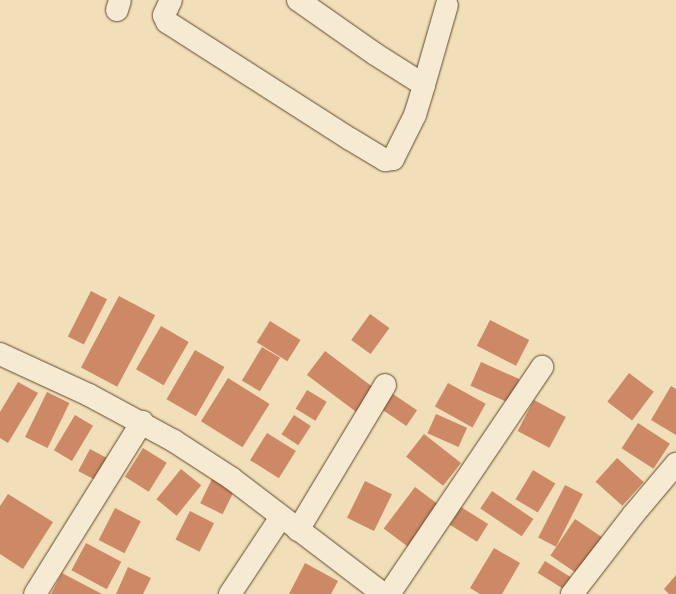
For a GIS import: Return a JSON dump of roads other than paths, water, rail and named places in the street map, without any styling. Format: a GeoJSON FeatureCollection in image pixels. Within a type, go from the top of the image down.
{"type":"FeatureCollection","features":[{"type":"Feature","properties":{"kind":"street"},"geometry":{"type":"LineString","coordinates":[[171,0],[164,15],[167,22],[385,160],[391,160],[395,156],[414,115],[447,5]]}},
{"type":"Feature","properties":{"kind":"street"},"geometry":{"type":"LineString","coordinates":[[298,0],[375,54],[424,85]]}},
{"type":"Feature","properties":{"kind":"street"},"geometry":{"type":"LineString","coordinates":[[0,354],[142,422],[231,478],[383,594]]}},
{"type":"Feature","properties":{"kind":"street"},"geometry":{"type":"LineString","coordinates":[[389,594],[542,367]]}},
{"type":"Feature","properties":{"kind":"street"},"geometry":{"type":"LineString","coordinates":[[298,530],[385,385]]}},
{"type":"Feature","properties":{"kind":"street"},"geometry":{"type":"LineString","coordinates":[[35,594],[142,422]]}},
{"type":"Feature","properties":{"kind":"street"},"geometry":{"type":"LineString","coordinates":[[572,594],[632,515],[676,464]]}},
{"type":"Feature","properties":{"kind":"street"},"geometry":{"type":"LineString","coordinates":[[230,594],[281,517]]}}]}
